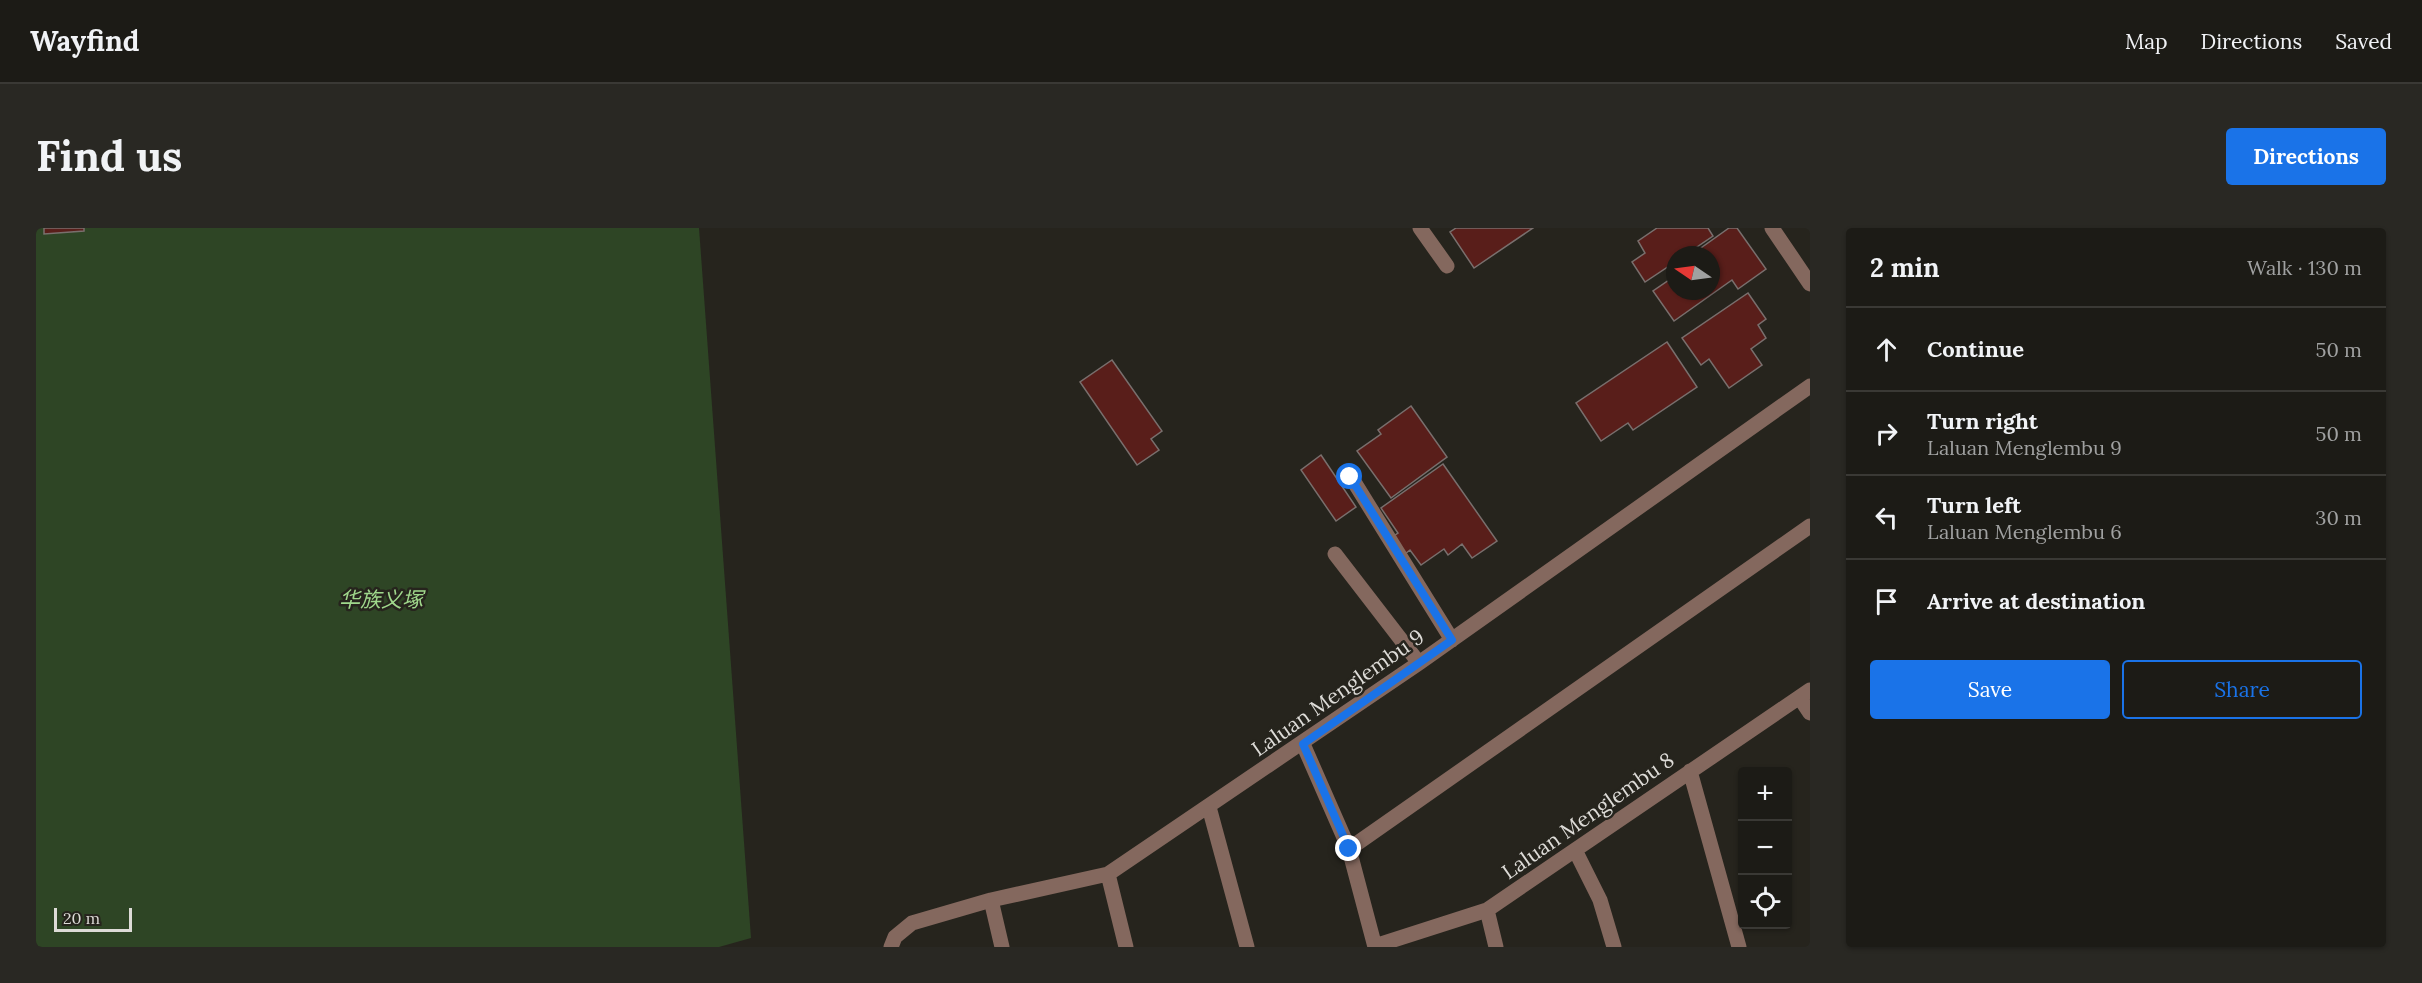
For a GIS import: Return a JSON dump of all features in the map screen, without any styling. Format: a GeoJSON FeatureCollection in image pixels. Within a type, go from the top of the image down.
{"type":"FeatureCollection","features":[{"type":"Feature","properties":{"kind":"street"},"geometry":{"type":"LineString","coordinates":[[1420,228],[1447,266]]}},
{"type":"Feature","properties":{"kind":"street"},"geometry":{"type":"LineString","coordinates":[[1772,228],[1810,284]]}},
{"type":"Feature","properties":{"kind":"street","name":"Laluan Menglembu 9"},"geometry":{"type":"LineString","coordinates":[[891,947],[895,937],[912,923],[991,900],[1108,874],[1303,744],[1810,386]]}},
{"type":"Feature","properties":{"kind":"street"},"geometry":{"type":"LineString","coordinates":[[1350,477],[1452,640]]}},
{"type":"Feature","properties":{"kind":"street"},"geometry":{"type":"LineString","coordinates":[[1349,849],[1810,526]]}},
{"type":"Feature","properties":{"kind":"street"},"geometry":{"type":"LineString","coordinates":[[1335,554],[1419,663]]}},
{"type":"Feature","properties":{"kind":"street"},"geometry":{"type":"LineString","coordinates":[[1805,694],[1810,713]]}},
{"type":"Feature","properties":{"kind":"street","name":"Laluan Menglembu 8"},"geometry":{"type":"LineString","coordinates":[[1375,947],[1487,910],[1805,694]]}},
{"type":"Feature","properties":{"kind":"street"},"geometry":{"type":"LineString","coordinates":[[1303,744],[1349,849],[1375,947]]}},
{"type":"Feature","properties":{"kind":"street"},"geometry":{"type":"LineString","coordinates":[[1690,771],[1738,947]]}},
{"type":"Feature","properties":{"kind":"street"},"geometry":{"type":"LineString","coordinates":[[1209,807],[1247,947]]}},
{"type":"Feature","properties":{"kind":"street"},"geometry":{"type":"LineString","coordinates":[[1575,850],[1600,900],[1614,947]]}},
{"type":"Feature","properties":{"kind":"street"},"geometry":{"type":"LineString","coordinates":[[1108,874],[1126,947]]}},
{"type":"Feature","properties":{"kind":"street"},"geometry":{"type":"LineString","coordinates":[[991,900],[1002,947]]}},
{"type":"Feature","properties":{"kind":"street"},"geometry":{"type":"LineString","coordinates":[[1487,910],[1496,947]]}},
{"type":"Feature","properties":{"kind":"green space","name":"华族义塚"},"geometry":{"type":"Polygon","coordinates":[[[36,228],[699,228],[751,938],[719,947],[36,947],[36,228]]]}},
{"type":"Feature","properties":{"kind":"building"},"geometry":{"type":"Polygon","coordinates":[[[44,228],[84,228],[84,231],[44,234],[44,228]]]}},
{"type":"Feature","properties":{"kind":"building"},"geometry":{"type":"Polygon","coordinates":[[[1456,228],[1533,228],[1474,268],[1450,232],[1456,228]]]}},
{"type":"Feature","properties":{"kind":"building"},"geometry":{"type":"Polygon","coordinates":[[[1657,228],[1708,228],[1713,236],[1698,246],[1666,246],[1666,268],[1645,282],[1632,262],[1645,253],[1638,241],[1657,228]]]}},
{"type":"Feature","properties":{"kind":"building"},"geometry":{"type":"Polygon","coordinates":[[[1729,228],[1737,228],[1766,269],[1738,289],[1732,280],[1720,288],[1720,246],[1704,246],[1729,228]]]}},
{"type":"Feature","properties":{"kind":"building"},"geometry":{"type":"Polygon","coordinates":[[[1666,282],[1666,300],[1704,300],[1674,321],[1653,291],[1666,282]]]}},
{"type":"Feature","properties":{"kind":"building"},"geometry":{"type":"Polygon","coordinates":[[[1748,293],[1766,319],[1758,325],[1766,338],[1751,349],[1762,365],[1729,388],[1709,359],[1701,365],[1682,338],[1748,293]]]}},
{"type":"Feature","properties":{"kind":"building"},"geometry":{"type":"Polygon","coordinates":[[[1667,342],[1697,387],[1633,430],[1628,423],[1601,441],[1576,403],[1667,342]]]}},
{"type":"Feature","properties":{"kind":"building"},"geometry":{"type":"Polygon","coordinates":[[[1112,360],[1162,431],[1151,439],[1159,450],[1137,465],[1080,382],[1112,360]]]}},
{"type":"Feature","properties":{"kind":"building"},"geometry":{"type":"Polygon","coordinates":[[[1411,406],[1447,457],[1391,498],[1357,451],[1381,434],[1378,430],[1411,406]]]}},
{"type":"Feature","properties":{"kind":"building"},"geometry":{"type":"Polygon","coordinates":[[[1321,455],[1356,507],[1336,521],[1301,470],[1321,455]]]}},
{"type":"Feature","properties":{"kind":"building"},"geometry":{"type":"Polygon","coordinates":[[[1443,464],[1497,541],[1472,558],[1462,544],[1448,555],[1444,549],[1421,565],[1410,550],[1400,558],[1388,540],[1398,533],[1381,508],[1443,464]]]}},
{"type":"Feature","properties":{"kind":"route"},"geometry":{"type":"LineString","coordinates":[[1349,849],[1303,744],[1452,640],[1350,477]]}}]}
